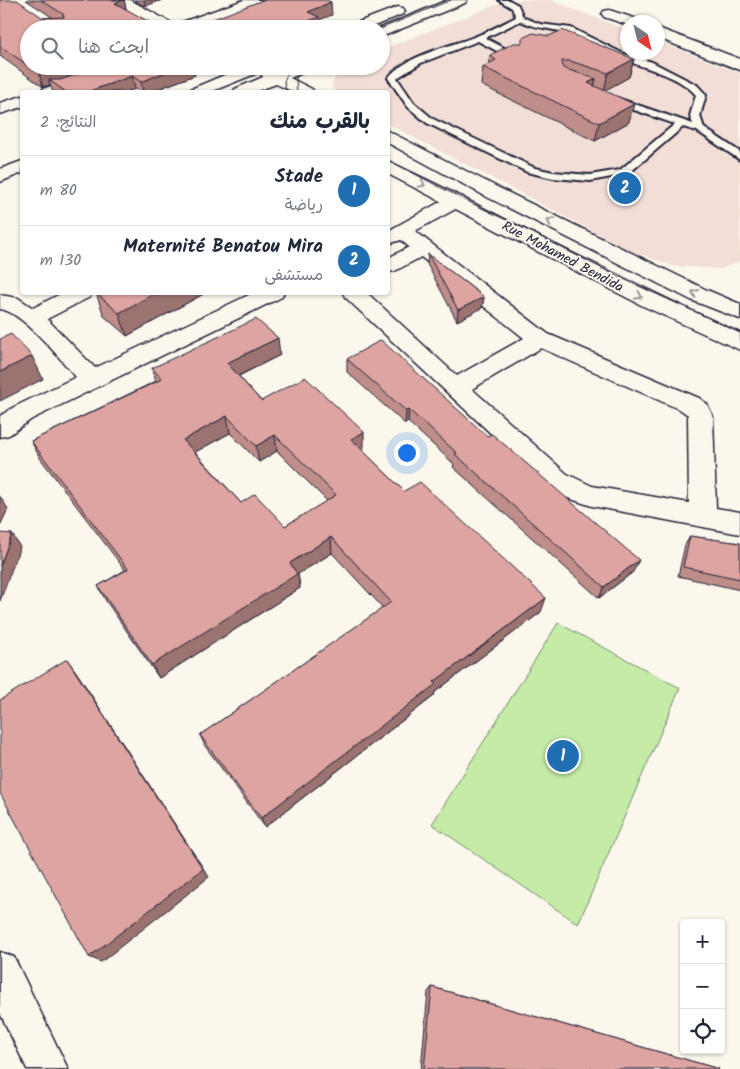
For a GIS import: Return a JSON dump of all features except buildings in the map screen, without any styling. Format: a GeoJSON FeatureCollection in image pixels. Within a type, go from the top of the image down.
{"type":"FeatureCollection","features":[{"type":"Feature","properties":{"kind":"street"},"geometry":{"type":"LineString","coordinates":[[119,0],[156,20]]}},
{"type":"Feature","properties":{"kind":"street"},"geometry":{"type":"LineString","coordinates":[[201,20],[258,0]]}},
{"type":"Feature","properties":{"kind":"street"},"geometry":{"type":"LineString","coordinates":[[375,20],[425,0]]}},
{"type":"Feature","properties":{"kind":"street"},"geometry":{"type":"LineString","coordinates":[[390,29],[460,0]]}},
{"type":"Feature","properties":{"kind":"street"},"geometry":{"type":"LineString","coordinates":[[608,14],[620,18]]}},
{"type":"Feature","properties":{"kind":"street"},"geometry":{"type":"LineString","coordinates":[[665,35],[740,64]]}},
{"type":"Feature","properties":{"kind":"street"},"geometry":{"type":"LineString","coordinates":[[54,90],[98,75]]}},
{"type":"Feature","properties":{"kind":"street"},"geometry":{"type":"LineString","coordinates":[[201,90],[233,75]]}},
{"type":"Feature","properties":{"kind":"street"},"geometry":{"type":"LineString","coordinates":[[252,75],[261,89],[283,75]]}},
{"type":"Feature","properties":{"kind":"street"},"geometry":{"type":"LineString","coordinates":[[271,75],[302,90]]}},
{"type":"Feature","properties":{"kind":"street"},"geometry":{"type":"LineString","coordinates":[[0,109],[20,103]]}},
{"type":"Feature","properties":{"kind":"street"},"geometry":{"type":"LineString","coordinates":[[390,137],[492,192],[690,291],[740,312]]}},
{"type":"Feature","properties":{"kind":"street"},"geometry":{"type":"LineString","coordinates":[[0,176],[20,167]]}},
{"type":"Feature","properties":{"kind":"street","name":"Rue Mohamed Bendida"},"geometry":{"type":"LineString","coordinates":[[390,167],[634,294],[740,342]]}},
{"type":"Feature","properties":{"kind":"street"},"geometry":{"type":"LineString","coordinates":[[0,191],[20,183]]}},
{"type":"Feature","properties":{"kind":"street"},"geometry":{"type":"LineString","coordinates":[[396,234],[456,201]]}},
{"type":"Feature","properties":{"kind":"street"},"geometry":{"type":"LineString","coordinates":[[396,234],[422,248],[540,339],[690,404],[698,410],[701,417],[703,516]]}},
{"type":"Feature","properties":{"kind":"street"},"geometry":{"type":"LineString","coordinates":[[390,265],[422,248]]}},
{"type":"Feature","properties":{"kind":"street"},"geometry":{"type":"LineString","coordinates":[[33,317],[76,295]]}},
{"type":"Feature","properties":{"kind":"street"},"geometry":{"type":"LineString","coordinates":[[0,428],[23,413],[268,295]]}},
{"type":"Feature","properties":{"kind":"street"},"geometry":{"type":"LineString","coordinates":[[357,295],[455,388],[558,481],[574,490],[592,496],[740,523]]}},
{"type":"Feature","properties":{"kind":"street"},"geometry":{"type":"LineString","coordinates":[[0,302],[13,304],[33,317],[92,380]]}},
{"type":"Feature","properties":{"kind":"street"},"geometry":{"type":"LineString","coordinates":[[455,388],[540,339]]}},
{"type":"Feature","properties":{"kind":"street"},"geometry":{"type":"LineString","coordinates":[[0,971],[48,1069]]}},
{"type":"Feature","properties":{"kind":"lane"},"geometry":{"type":"LineString","coordinates":[[503,0],[515,7],[520,18],[538,26],[568,30],[621,56],[649,64],[694,87],[701,95],[695,116],[700,129]]}},
{"type":"Feature","properties":{"kind":"lane"},"geometry":{"type":"LineString","coordinates":[[520,18],[479,38],[414,62],[398,71],[392,78],[411,105],[430,121],[531,170],[546,174],[577,178],[616,175],[624,172],[682,123]]}},
{"type":"Feature","properties":{"kind":"lane"},"geometry":{"type":"LineString","coordinates":[[479,38],[515,57]]}},
{"type":"Feature","properties":{"kind":"lane"},"geometry":{"type":"LineString","coordinates":[[609,98],[700,129],[740,157]]}},
{"type":"Feature","properties":{"kind":"shaded area"},"geometry":{"type":"Polygon","coordinates":[[[521,0],[550,0],[620,27],[620,60],[665,60],[665,44],[740,73],[740,261],[721,269],[673,266],[631,251],[390,125],[390,90],[335,90],[331,85],[338,75],[390,75],[390,46],[498,4],[521,0]]]}},
{"type":"Feature","properties":{"kind":"green space"},"geometry":{"type":"Polygon","coordinates":[[[558,623],[680,688],[578,924],[432,824],[558,623]]]}},
{"type":"Feature","properties":{"kind":"tram line"},"geometry":{"type":"LineString","coordinates":[[390,25],[451,0]]}},
{"type":"Feature","properties":{"kind":"tram line"},"geometry":{"type":"LineString","coordinates":[[286,90],[284,82],[287,75]]}},
{"type":"Feature","properties":{"kind":"tram line"},"geometry":{"type":"LineString","coordinates":[[297,75],[297,90]]}},
{"type":"Feature","properties":{"kind":"tram line"},"geometry":{"type":"LineString","coordinates":[[390,161],[465,200],[740,333]]}},
{"type":"Feature","properties":{"kind":"place","name":"Maternité Benatou Mira"},"geometry":{"type":"Point","coordinates":[625,188]}},
{"type":"Feature","properties":{"kind":"place","name":"Stade"},"geometry":{"type":"Point","coordinates":[563,756]}}]}
